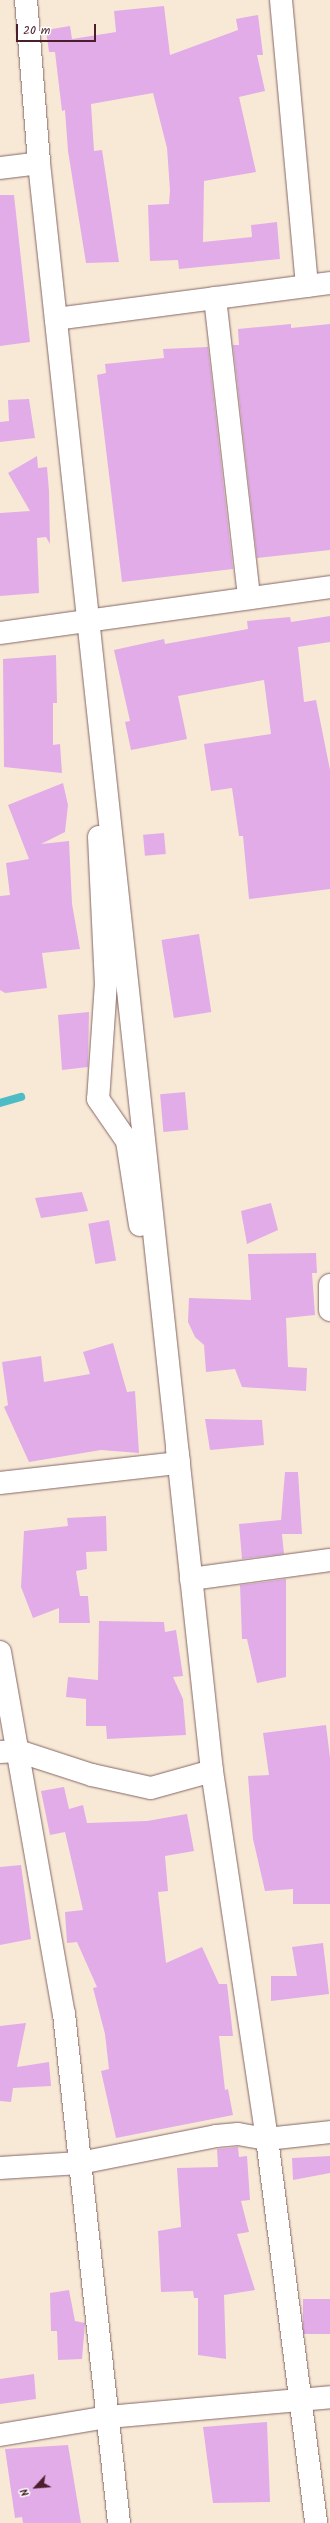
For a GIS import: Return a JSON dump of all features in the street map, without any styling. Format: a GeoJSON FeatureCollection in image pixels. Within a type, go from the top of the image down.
{"type":"FeatureCollection","features":[{"type":"Feature","properties":{"kind":"street"},"geometry":{"type":"LineString","coordinates":[[26,0],[39,164],[90,618],[212,1771],[267,2139],[316,2523]]}},
{"type":"Feature","properties":{"kind":"street"},"geometry":{"type":"LineString","coordinates":[[281,0],[306,286]]}},
{"type":"Feature","properties":{"kind":"street"},"geometry":{"type":"LineString","coordinates":[[0,168],[39,164]]}},
{"type":"Feature","properties":{"kind":"street"},"geometry":{"type":"LineString","coordinates":[[56,319],[330,283]]}},
{"type":"Feature","properties":{"kind":"street"},"geometry":{"type":"LineString","coordinates":[[215,298],[249,598]]}},
{"type":"Feature","properties":{"kind":"street"},"geometry":{"type":"LineString","coordinates":[[0,633],[90,618],[330,587]]}},
{"type":"Feature","properties":{"kind":"street"},"geometry":{"type":"LineString","coordinates":[[90,618],[106,983],[98,1099],[126,1141],[179,1463]]}},
{"type":"Feature","properties":{"kind":"street"},"geometry":{"type":"LineString","coordinates":[[330,1285],[330,1310]]}},
{"type":"Feature","properties":{"kind":"street"},"geometry":{"type":"LineString","coordinates":[[0,1483],[179,1463]]}},
{"type":"Feature","properties":{"kind":"street"},"geometry":{"type":"LineString","coordinates":[[191,1578],[330,1560]]}},
{"type":"Feature","properties":{"kind":"street"},"geometry":{"type":"LineString","coordinates":[[0,1652],[9,1751],[64,2014],[119,2523]]}},
{"type":"Feature","properties":{"kind":"street"},"geometry":{"type":"LineString","coordinates":[[9,1751],[92,1775],[151,1788],[212,1771]]}},
{"type":"Feature","properties":{"kind":"street"},"geometry":{"type":"LineString","coordinates":[[0,2168],[80,2163],[216,2136],[238,2134],[267,2139],[330,2132]]}},
{"type":"Feature","properties":{"kind":"street"},"geometry":{"type":"LineString","coordinates":[[0,2436],[108,2417],[330,2397]]}},
{"type":"Feature","properties":{"kind":"building"},"geometry":{"type":"Polygon","coordinates":[[[164,6],[170,55],[238,30],[236,19],[258,15],[263,55],[257,55],[265,91],[239,97],[256,172],[204,181],[203,242],[252,237],[251,225],[277,222],[280,259],[179,269],[178,260],[150,261],[148,205],[169,204],[170,190],[167,148],[153,93],[91,104],[94,151],[102,150],[119,262],[86,263],[68,151],[65,110],[62,111],[55,52],[49,52],[46,30],[70,26],[72,39],[116,32],[114,11],[164,6]]]}},
{"type":"Feature","properties":{"kind":"building"},"geometry":{"type":"Polygon","coordinates":[[[0,195],[14,195],[30,342],[0,346],[0,195]]]}},
{"type":"Feature","properties":{"kind":"building"},"geometry":{"type":"Polygon","coordinates":[[[291,324],[291,328],[330,324],[330,550],[257,558],[233,345],[239,345],[238,329],[291,324]]]}},
{"type":"Feature","properties":{"kind":"building"},"geometry":{"type":"Polygon","coordinates":[[[208,347],[233,569],[122,582],[97,375],[106,373],[105,364],[164,358],[163,349],[208,347]]]}},
{"type":"Feature","properties":{"kind":"building"},"geometry":{"type":"Polygon","coordinates":[[[29,399],[35,438],[0,442],[0,422],[9,421],[8,400],[29,399]]]}},
{"type":"Feature","properties":{"kind":"building"},"geometry":{"type":"Polygon","coordinates":[[[37,456],[38,468],[47,467],[50,544],[46,537],[37,538],[39,593],[0,596],[0,513],[30,511],[8,473],[37,456]]]}},
{"type":"Feature","properties":{"kind":"building"},"geometry":{"type":"Polygon","coordinates":[[[330,616],[330,642],[298,647],[304,702],[316,700],[330,770],[330,889],[249,899],[243,836],[239,836],[232,788],[211,791],[204,744],[271,734],[264,680],[178,696],[187,739],[131,750],[125,722],[130,721],[114,650],[164,639],[165,644],[248,629],[247,621],[290,617],[291,622],[330,616]]]}},
{"type":"Feature","properties":{"kind":"building"},"geometry":{"type":"Polygon","coordinates":[[[56,655],[57,703],[53,703],[53,745],[60,744],[62,773],[4,767],[3,659],[56,655]]]}},
{"type":"Feature","properties":{"kind":"building"},"geometry":{"type":"Polygon","coordinates":[[[63,783],[68,805],[65,832],[41,844],[69,841],[72,904],[80,949],[42,953],[47,988],[5,993],[0,990],[0,896],[10,895],[6,863],[29,859],[8,805],[63,783]]]}},
{"type":"Feature","properties":{"kind":"building"},"geometry":{"type":"Polygon","coordinates":[[[164,833],[166,854],[145,856],[143,835],[164,833]]]}},
{"type":"Feature","properties":{"kind":"building"},"geometry":{"type":"Polygon","coordinates":[[[199,934],[211,1012],[174,1018],[161,940],[199,934]]]}},
{"type":"Feature","properties":{"kind":"building"},"geometry":{"type":"Polygon","coordinates":[[[89,1012],[88,1067],[62,1070],[58,1015],[89,1012]]]}},
{"type":"Feature","properties":{"kind":"building"},"geometry":{"type":"Polygon","coordinates":[[[185,1092],[188,1130],[163,1132],[160,1094],[185,1092]]]}},
{"type":"Feature","properties":{"kind":"building"},"geometry":{"type":"Polygon","coordinates":[[[82,1192],[88,1211],[41,1218],[35,1198],[82,1192]]]}},
{"type":"Feature","properties":{"kind":"building"},"geometry":{"type":"Polygon","coordinates":[[[271,1203],[278,1230],[247,1244],[241,1211],[271,1203]]]}},
{"type":"Feature","properties":{"kind":"building"},"geometry":{"type":"Polygon","coordinates":[[[109,1220],[116,1260],[95,1264],[88,1224],[109,1220]]]}},
{"type":"Feature","properties":{"kind":"building"},"geometry":{"type":"Polygon","coordinates":[[[316,1253],[317,1273],[312,1273],[315,1315],[286,1318],[288,1367],[307,1368],[306,1391],[242,1387],[235,1369],[206,1372],[204,1345],[195,1337],[188,1322],[189,1298],[251,1300],[248,1254],[316,1253]]]}},
{"type":"Feature","properties":{"kind":"building"},"geometry":{"type":"Polygon","coordinates":[[[113,1343],[127,1392],[135,1391],[139,1453],[101,1450],[29,1462],[4,1407],[8,1405],[2,1362],[41,1356],[44,1382],[90,1374],[83,1352],[113,1343]]]}},
{"type":"Feature","properties":{"kind":"building"},"geometry":{"type":"Polygon","coordinates":[[[205,1419],[262,1420],[264,1445],[210,1450],[205,1419]]]}},
{"type":"Feature","properties":{"kind":"building"},"geometry":{"type":"Polygon","coordinates":[[[285,1472],[298,1472],[302,1534],[282,1534],[284,1554],[242,1559],[239,1524],[281,1520],[285,1472]]]}},
{"type":"Feature","properties":{"kind":"building"},"geometry":{"type":"Polygon","coordinates":[[[106,1516],[107,1551],[86,1552],[87,1569],[76,1571],[80,1596],[88,1596],[90,1623],[59,1623],[59,1608],[33,1618],[21,1587],[24,1531],[68,1526],[67,1518],[106,1516]]]}},
{"type":"Feature","properties":{"kind":"building"},"geometry":{"type":"Polygon","coordinates":[[[286,1579],[286,1677],[257,1683],[247,1639],[242,1639],[240,1585],[286,1579]]]}},
{"type":"Feature","properties":{"kind":"building"},"geometry":{"type":"Polygon","coordinates":[[[99,1621],[164,1622],[165,1632],[176,1630],[183,1676],[173,1677],[183,1699],[186,1735],[107,1739],[106,1726],[86,1726],[86,1699],[66,1697],[68,1677],[98,1680],[99,1621]]]}},
{"type":"Feature","properties":{"kind":"building"},"geometry":{"type":"Polygon","coordinates":[[[326,1725],[330,1758],[330,1904],[293,1904],[293,1889],[265,1891],[253,1839],[248,1776],[269,1775],[263,1733],[326,1725]]]}},
{"type":"Feature","properties":{"kind":"building"},"geometry":{"type":"Polygon","coordinates":[[[64,1787],[69,1809],[83,1805],[87,1823],[147,1821],[187,1814],[194,1851],[165,1856],[168,1891],[158,1892],[166,1963],[202,1947],[219,1984],[227,1984],[233,2036],[219,2036],[225,2090],[228,2089],[233,2115],[116,2138],[101,2071],[109,2069],[105,2034],[93,1988],[97,1987],[77,1942],[67,1943],[65,1912],[83,1910],[65,1832],[50,1835],[41,1791],[64,1787]]]}},
{"type":"Feature","properties":{"kind":"building"},"geometry":{"type":"Polygon","coordinates":[[[21,1865],[31,1939],[0,1945],[0,1867],[21,1865]]]}},
{"type":"Feature","properties":{"kind":"building"},"geometry":{"type":"Polygon","coordinates":[[[323,1943],[329,1994],[271,2001],[271,1976],[297,1976],[292,1947],[323,1943]]]}},
{"type":"Feature","properties":{"kind":"building"},"geometry":{"type":"Polygon","coordinates":[[[26,2023],[17,2067],[49,2062],[51,2086],[13,2088],[11,2102],[0,2101],[0,2026],[26,2023]]]}},
{"type":"Feature","properties":{"kind":"building"},"geometry":{"type":"Polygon","coordinates":[[[238,2147],[239,2157],[247,2156],[250,2200],[241,2201],[249,2232],[237,2234],[255,2290],[224,2295],[226,2359],[198,2355],[198,2298],[194,2298],[193,2291],[161,2292],[158,2231],[181,2227],[177,2168],[218,2167],[217,2149],[238,2147]]]}},
{"type":"Feature","properties":{"kind":"building"},"geometry":{"type":"Polygon","coordinates":[[[330,2156],[330,2173],[293,2180],[292,2158],[330,2156]]]}},
{"type":"Feature","properties":{"kind":"building"},"geometry":{"type":"Polygon","coordinates":[[[69,2290],[75,2321],[85,2323],[82,2359],[58,2360],[57,2331],[51,2331],[50,2293],[69,2290]]]}},
{"type":"Feature","properties":{"kind":"building"},"geometry":{"type":"Polygon","coordinates":[[[303,2299],[330,2299],[330,2334],[303,2334],[303,2299]]]}},
{"type":"Feature","properties":{"kind":"building"},"geometry":{"type":"Polygon","coordinates":[[[34,2374],[36,2399],[0,2404],[0,2379],[34,2374]]]}},
{"type":"Feature","properties":{"kind":"building"},"geometry":{"type":"Polygon","coordinates":[[[267,2422],[270,2502],[213,2503],[203,2427],[267,2422]]]}},
{"type":"Feature","properties":{"kind":"building"},"geometry":{"type":"Polygon","coordinates":[[[68,2445],[81,2523],[23,2523],[22,2517],[15,2518],[5,2449],[68,2445]]]}},
{"type":"Feature","properties":{"kind":"waterway"},"geometry":{"type":"LineString","coordinates":[[0,1103],[21,1097]]}}]}
